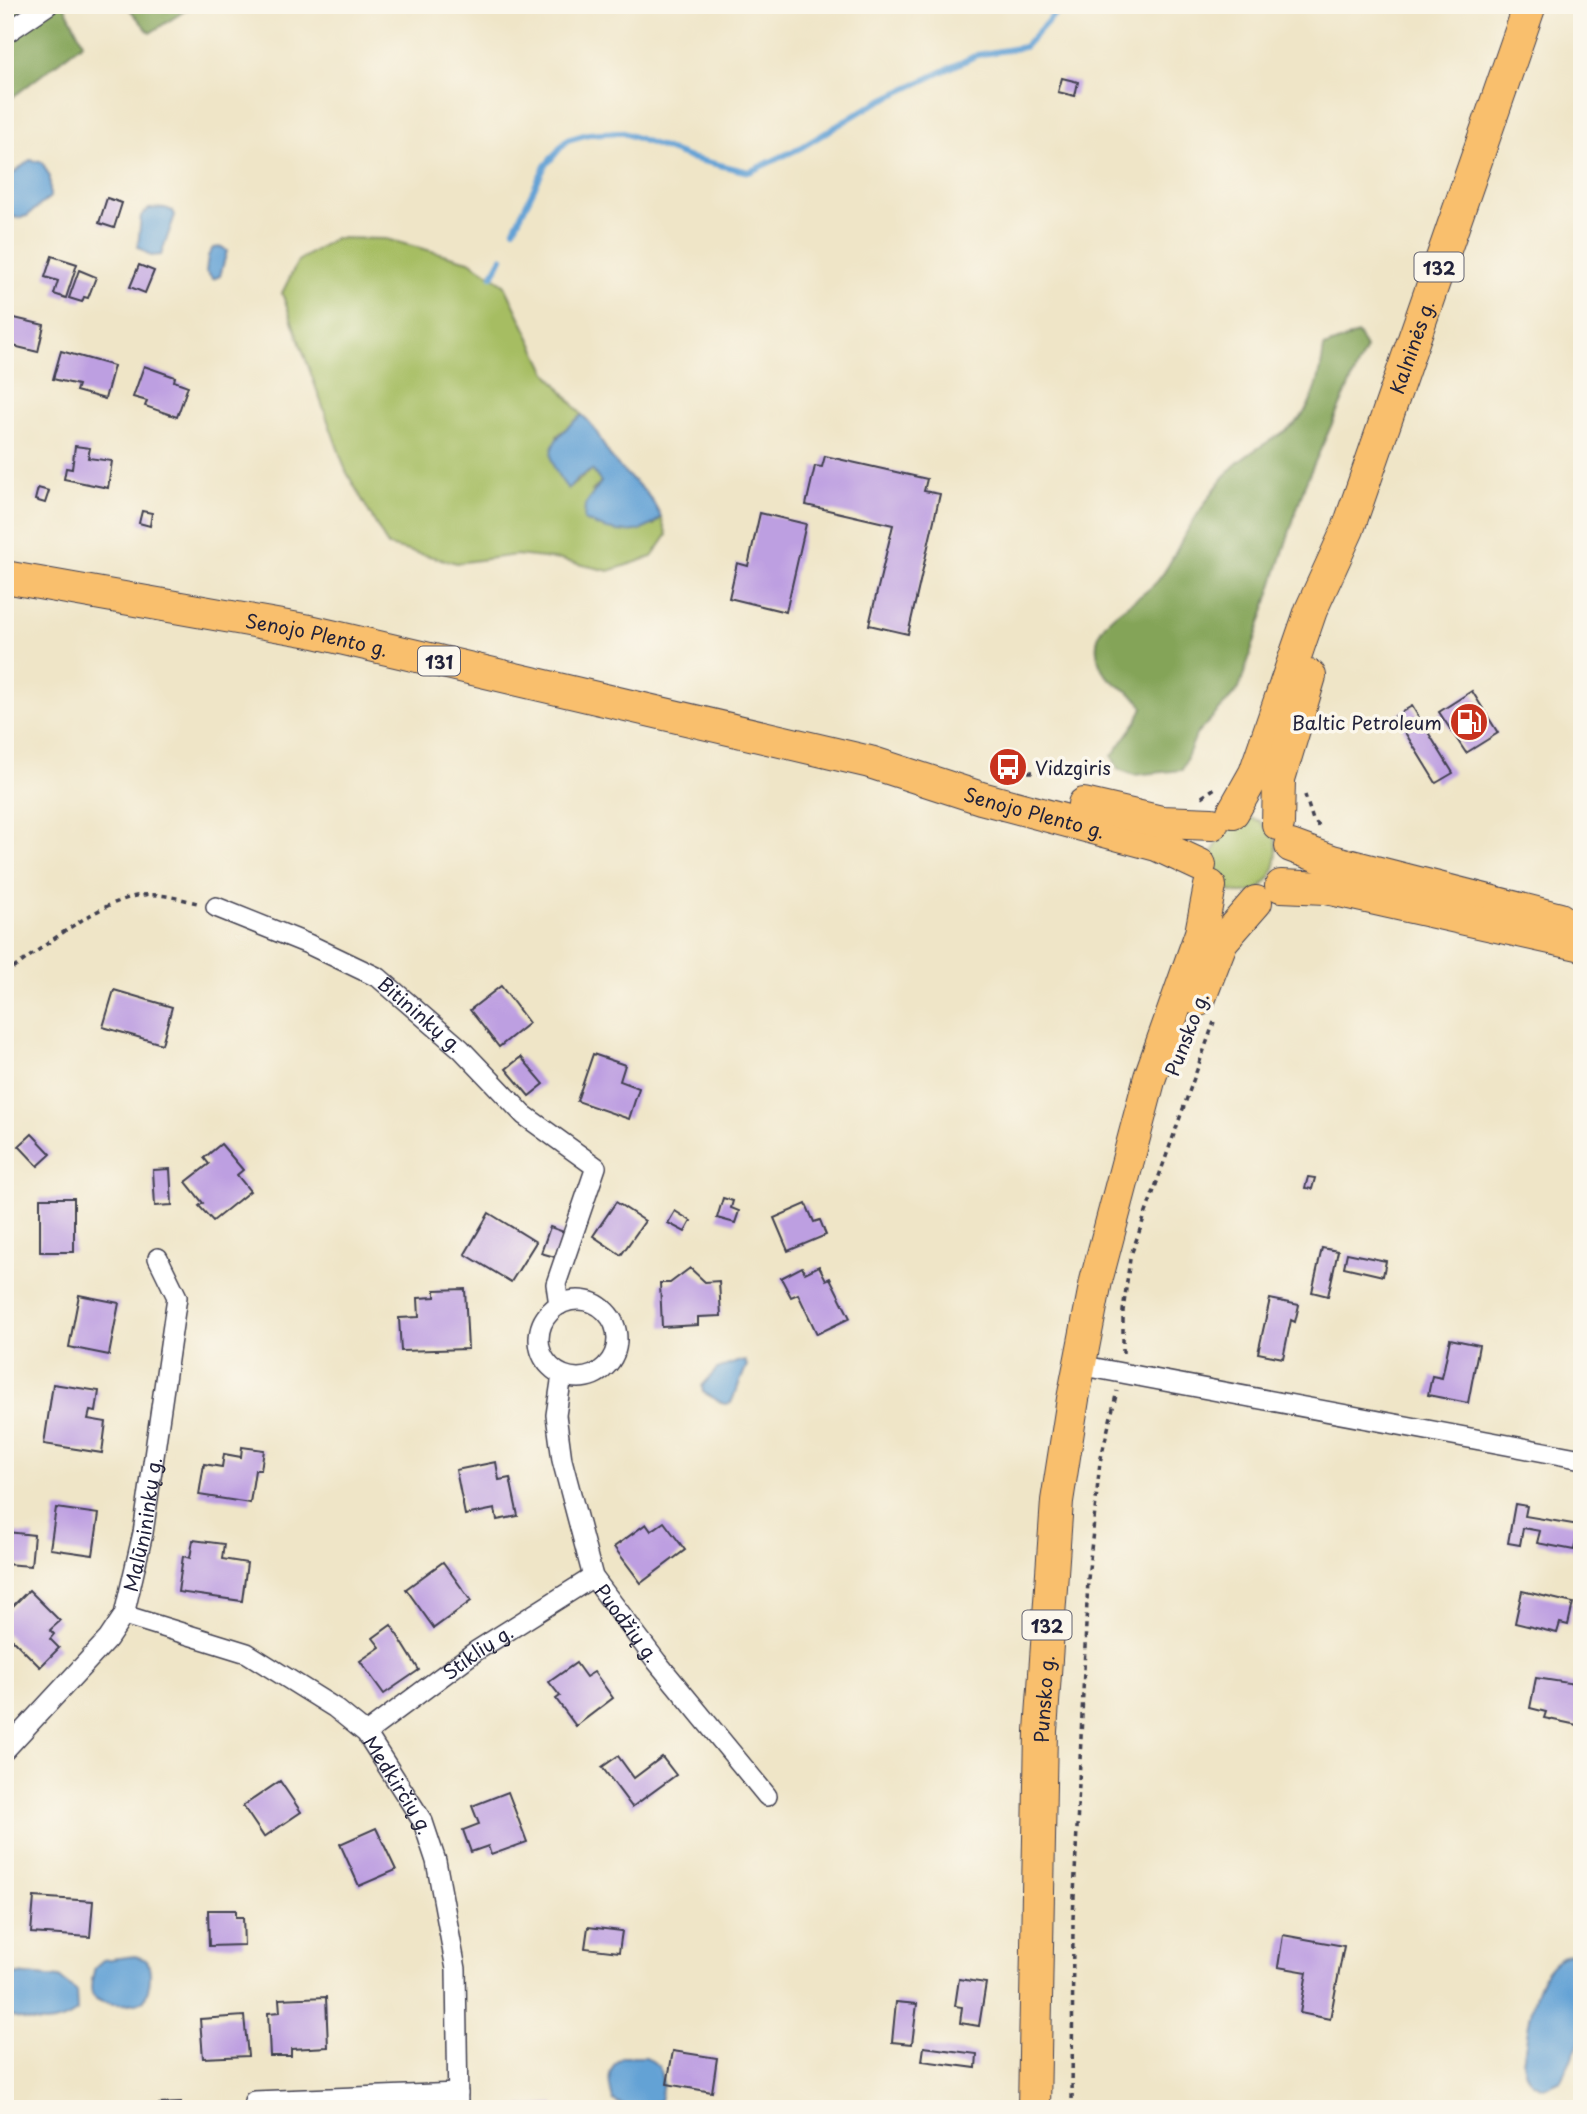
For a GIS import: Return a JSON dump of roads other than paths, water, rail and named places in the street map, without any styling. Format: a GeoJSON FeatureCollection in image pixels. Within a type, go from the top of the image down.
{"type":"FeatureCollection","features":[{"type":"Feature","properties":{"kind":"main road","name":"Kalninės g."},"geometry":{"type":"LineString","coordinates":[[1215,805],[1255,773],[1311,610],[1348,529],[1530,5]]}},
{"type":"Feature","properties":{"kind":"main road","name":"Kalninės g."},"geometry":{"type":"LineString","coordinates":[[1284,835],[1279,779],[1329,616],[1348,529]]}},
{"type":"Feature","properties":{"kind":"main road","name":"Senojo Plento g."},"geometry":{"type":"LineString","coordinates":[[5,577],[310,631],[870,762],[989,781],[1162,822],[1215,805]]}},
{"type":"Feature","properties":{"kind":"main road","name":"Senojo Plento g."},"geometry":{"type":"LineString","coordinates":[[870,762],[981,798],[1157,845],[1205,876]]}},
{"type":"Feature","properties":{"kind":"main road"},"geometry":{"type":"LineString","coordinates":[[1582,925],[1335,853],[1284,835],[1265,815],[1249,810],[1215,805],[1202,843],[1205,876],[1223,897],[1239,903],[1269,894],[1325,888],[1582,945]]}},
{"type":"Feature","properties":{"kind":"main road"},"geometry":{"type":"LineString","coordinates":[[1269,894],[1289,874],[1284,835]]}},
{"type":"Feature","properties":{"kind":"main road","name":"Punsko g."},"geometry":{"type":"LineString","coordinates":[[1034,2109],[1041,1731],[1057,1501],[1096,1281],[1150,1077],[1201,933],[1205,876]]}},
{"type":"Feature","properties":{"kind":"main road","name":"Punsko g."},"geometry":{"type":"LineString","coordinates":[[1126,1172],[1167,1084],[1222,941],[1269,894]]}},
{"type":"Feature","properties":{"kind":"street"},"geometry":{"type":"LineString","coordinates":[[5,34],[48,5]]}},
{"type":"Feature","properties":{"kind":"street","name":"Bitininkų g."},"geometry":{"type":"LineString","coordinates":[[216,907],[308,944],[379,978],[461,1049],[524,1115],[596,1167],[556,1284],[559,1305]]}},
{"type":"Feature","properties":{"kind":"street","name":"Malūnininkų g."},"geometry":{"type":"LineString","coordinates":[[5,1749],[108,1639],[124,1615],[143,1533],[177,1297],[158,1258]]}},
{"type":"Feature","properties":{"kind":"street"},"geometry":{"type":"LineString","coordinates":[[583,1300],[595,1304],[612,1320],[617,1331],[614,1355],[607,1365],[587,1377],[562,1375],[552,1368],[540,1347],[543,1323],[559,1305],[583,1300]]}},
{"type":"Feature","properties":{"kind":"street"},"geometry":{"type":"LineString","coordinates":[[1079,1365],[1582,1459]]}},
{"type":"Feature","properties":{"kind":"street","name":"Puodžių g."},"geometry":{"type":"LineString","coordinates":[[562,1375],[556,1415],[561,1449],[575,1516],[593,1577],[657,1662],[767,1796]]}},
{"type":"Feature","properties":{"kind":"street","name":"Stiklių g."},"geometry":{"type":"LineString","coordinates":[[366,1733],[476,1651],[593,1577]]}},
{"type":"Feature","properties":{"kind":"street","name":"Medkirčių g."},"geometry":{"type":"LineString","coordinates":[[124,1615],[247,1653],[334,1707],[366,1733],[424,1822],[436,1861],[456,1969],[458,2101]]}},
{"type":"Feature","properties":{"kind":"street"},"geometry":{"type":"LineString","coordinates":[[254,2101],[458,2101]]}},
{"type":"Feature","properties":{"kind":"water"},"geometry":{"type":"Polygon","coordinates":[[[30,160],[42,162],[50,177],[50,197],[27,216],[16,218],[5,212],[5,180],[30,160]]]}},
{"type":"Feature","properties":{"kind":"water"},"geometry":{"type":"Polygon","coordinates":[[[165,208],[173,211],[175,215],[161,255],[151,256],[138,247],[141,216],[149,209],[165,208]]]}},
{"type":"Feature","properties":{"kind":"water"},"geometry":{"type":"Polygon","coordinates":[[[222,247],[227,251],[220,276],[213,279],[206,272],[208,256],[213,248],[222,247]]]}},
{"type":"Feature","properties":{"kind":"water"},"geometry":{"type":"Polygon","coordinates":[[[582,415],[591,424],[607,452],[656,506],[661,517],[653,524],[644,529],[624,532],[584,520],[585,505],[601,482],[592,470],[578,478],[568,489],[553,466],[551,457],[556,440],[582,415]]]}},
{"type":"Feature","properties":{"kind":"water"},"geometry":{"type":"Polygon","coordinates":[[[745,1361],[747,1365],[731,1403],[724,1404],[703,1392],[702,1386],[717,1369],[745,1361]]]}},
{"type":"Feature","properties":{"kind":"water"},"geometry":{"type":"Polygon","coordinates":[[[1582,1953],[1582,2037],[1561,2080],[1544,2088],[1529,2079],[1523,2061],[1536,1993],[1553,1964],[1565,1955],[1582,1953]]]}},
{"type":"Feature","properties":{"kind":"water"},"geometry":{"type":"Polygon","coordinates":[[[135,1956],[147,1960],[150,1970],[144,2000],[116,2004],[101,2001],[92,1994],[95,1967],[103,1960],[135,1956]]]}},
{"type":"Feature","properties":{"kind":"water"},"geometry":{"type":"Polygon","coordinates":[[[16,1974],[59,1978],[76,1991],[77,2012],[68,2018],[50,2023],[5,2015],[5,1980],[16,1974]]]}},
{"type":"Feature","properties":{"kind":"water"},"geometry":{"type":"Polygon","coordinates":[[[622,2057],[646,2057],[659,2066],[663,2083],[660,2101],[630,2109],[613,2100],[611,2071],[622,2057]]]}},
{"type":"Feature","properties":{"kind":"waterway"},"geometry":{"type":"LineString","coordinates":[[514,229],[545,166],[567,140],[588,134],[621,132],[690,158],[749,172],[802,147],[870,106],[977,55],[1024,47],[1063,5]]}},
{"type":"Feature","properties":{"kind":"waterway"},"geometry":{"type":"LineString","coordinates":[[492,276],[502,258]]}},
{"type":"Feature","properties":{"kind":"place","name":"Baltic Petroleum"},"geometry":{"type":"Point","coordinates":[1469,722]}},
{"type":"Feature","properties":{"kind":"place","name":"Vidzgiris"},"geometry":{"type":"Point","coordinates":[1008,767]}}]}
